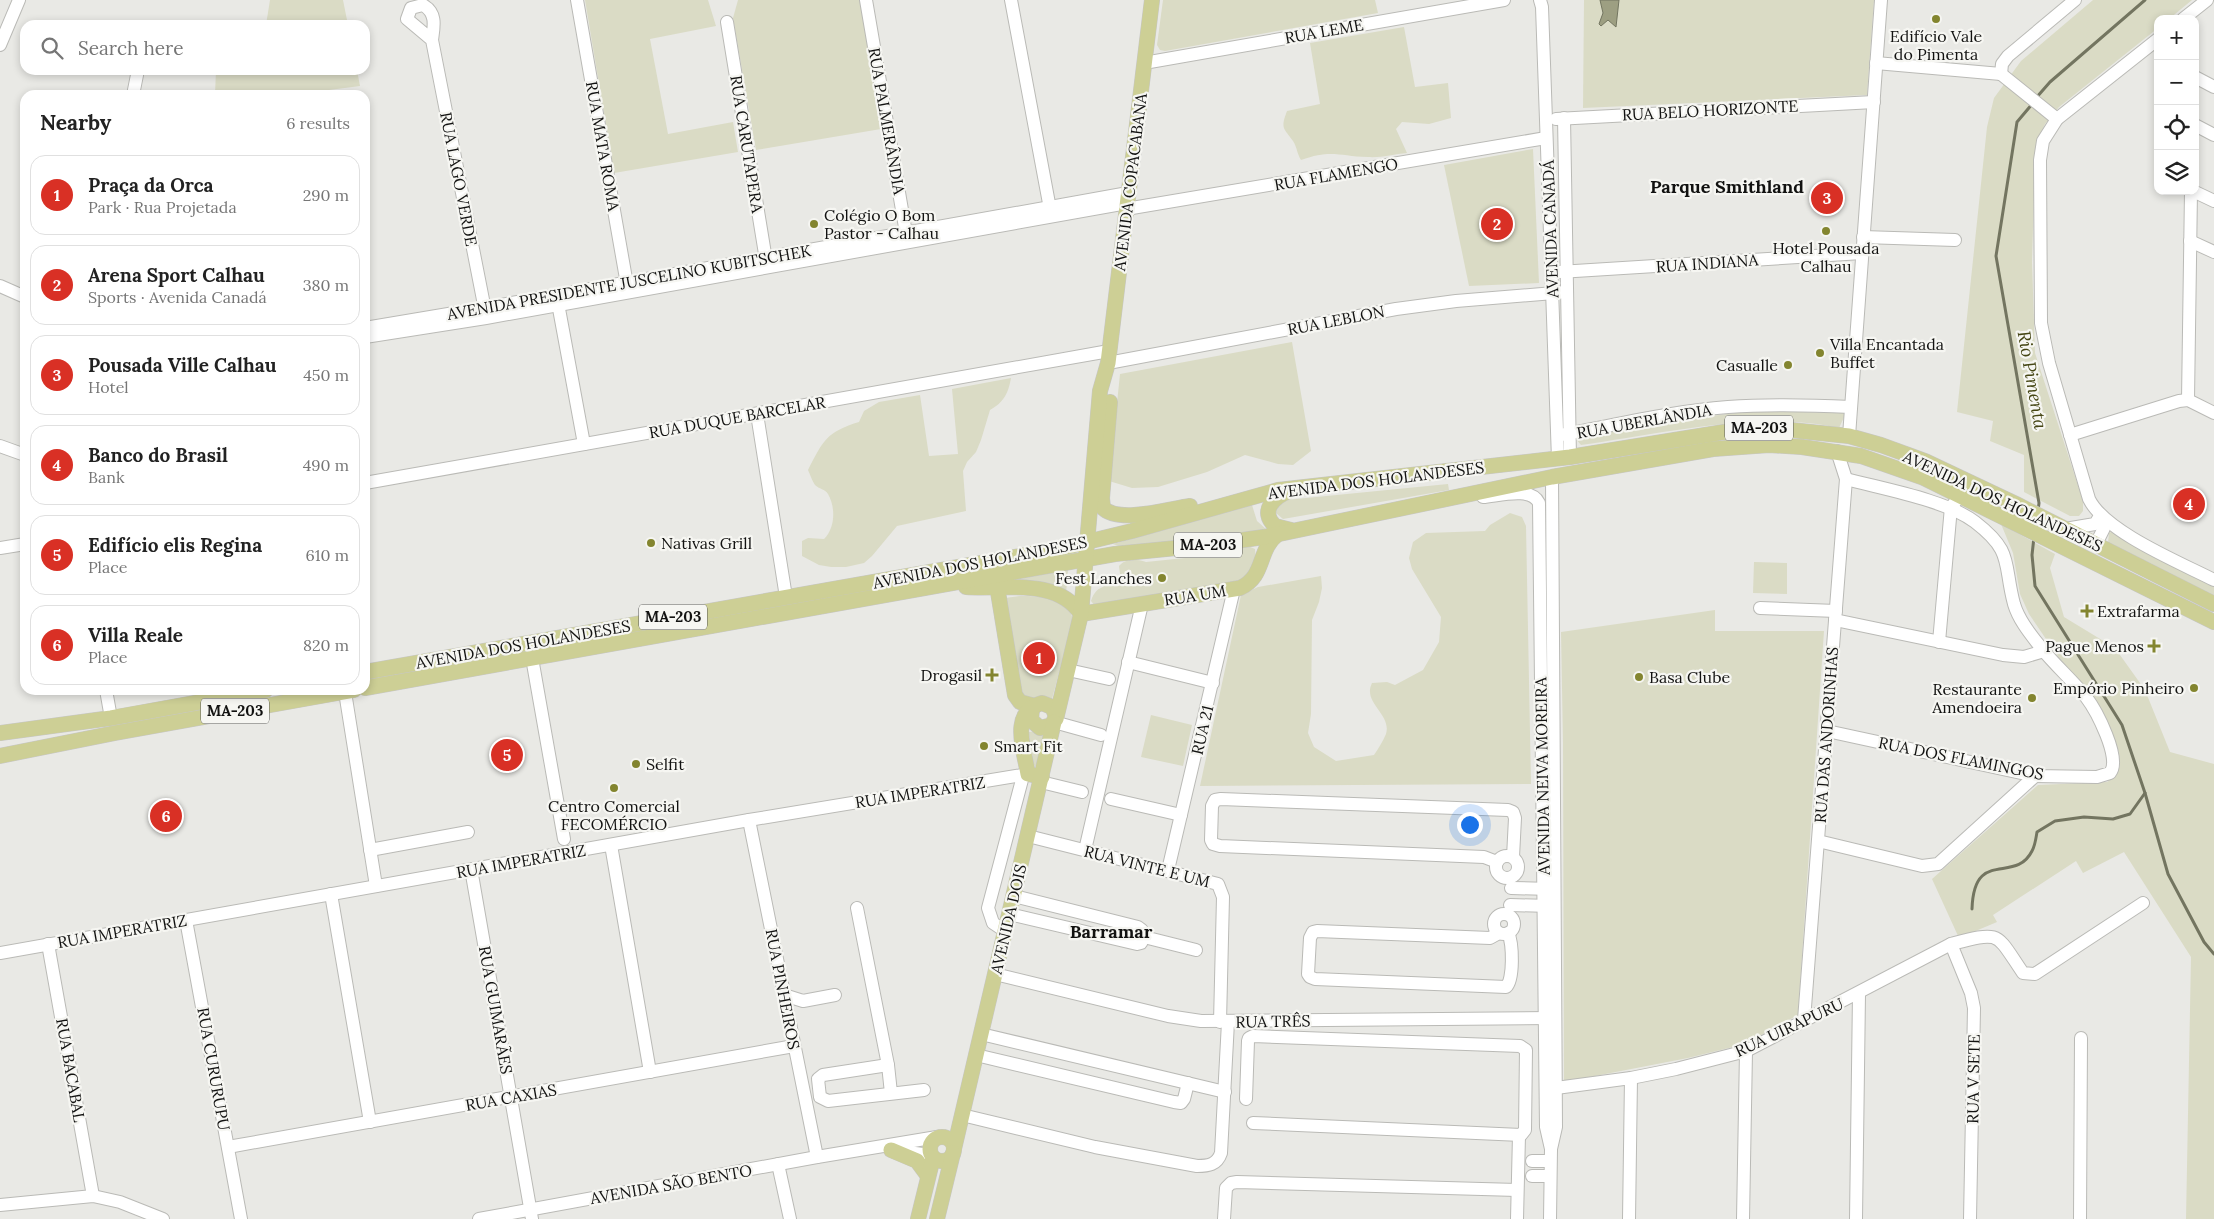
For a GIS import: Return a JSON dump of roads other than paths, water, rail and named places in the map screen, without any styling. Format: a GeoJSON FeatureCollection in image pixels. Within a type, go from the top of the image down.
{"type":"FeatureCollection","features":[{"type":"Feature","properties":{"kind":"main road","name":"AVENIDA COPACABANA"},"geometry":{"type":"LineString","coordinates":[[1086,560],[1100,391],[1108,357],[1152,0]]}},
{"type":"Feature","properties":{"kind":"main road","name":"AVENIDA COPACABANA"},"geometry":{"type":"LineString","coordinates":[[1108,357],[1111,392],[1102,498],[1102,504],[1106,511],[1119,516],[1128,516],[1246,497]]}},
{"type":"Feature","properties":{"kind":"main road","name":"AVENIDA DOS HOLANDESES"},"geometry":{"type":"LineString","coordinates":[[370,671],[1087,543],[1246,497],[1278,490],[1564,458],[1698,435],[1758,428],[1848,436],[1882,445],[1924,461],[2016,504],[2214,604]]}},
{"type":"Feature","properties":{"kind":"main road","name":"AVENIDA DOS HOLANDESES"},"geometry":{"type":"LineString","coordinates":[[370,687],[942,586],[996,582],[1115,554],[1215,544],[1278,534],[1552,477],[1713,449],[1744,446],[1802,446],[1837,451],[1888,464],[1961,495],[2214,622]]}},
{"type":"Feature","properties":{"kind":"main road"},"geometry":{"type":"LineString","coordinates":[[1300,487],[1278,496],[1271,503],[1268,511],[1269,519],[1275,526],[1300,530]]}},
{"type":"Feature","properties":{"kind":"main road","name":"RUA UM"},"geometry":{"type":"LineString","coordinates":[[1081,614],[1234,589],[1246,585],[1255,577],[1268,545],[1278,534]]}},
{"type":"Feature","properties":{"kind":"main road"},"geometry":{"type":"LineString","coordinates":[[1087,543],[1102,552],[1115,554]]}},
{"type":"Feature","properties":{"kind":"main road"},"geometry":{"type":"LineString","coordinates":[[982,563],[996,582],[1015,695],[1020,702],[1044,704],[1056,712],[1055,721],[1044,729],[1036,727],[1030,716],[1044,704],[1068,670],[1081,614],[1086,560]]}},
{"type":"Feature","properties":{"kind":"main road"},"geometry":{"type":"LineString","coordinates":[[996,582],[1048,591],[1072,602],[1081,614]]}},
{"type":"Feature","properties":{"kind":"main road","name":"MA-203"},"geometry":{"type":"LineString","coordinates":[[0,733],[111,718],[238,695]]}},
{"type":"Feature","properties":{"kind":"main road","name":"MA-203"},"geometry":{"type":"LineString","coordinates":[[0,756],[115,732],[327,695]]}},
{"type":"Feature","properties":{"kind":"main road"},"geometry":{"type":"LineString","coordinates":[[1033,777],[1020,726],[1024,714],[1044,704]]}},
{"type":"Feature","properties":{"kind":"main road","name":"AVENIDA DOIS"},"geometry":{"type":"LineString","coordinates":[[937,1219],[1028,836],[1033,777],[1055,721]]}},
{"type":"Feature","properties":{"kind":"main road","name":"AVENIDA DOIS"},"geometry":{"type":"LineString","coordinates":[[939,1137],[954,1128],[962,1115]]}},
{"type":"Feature","properties":{"kind":"main road"},"geometry":{"type":"LineString","coordinates":[[918,1219],[932,1156],[930,1146],[939,1137],[952,1142],[954,1152],[945,1161],[932,1156]]}},
{"type":"Feature","properties":{"kind":"main road"},"geometry":{"type":"LineString","coordinates":[[891,1150],[917,1161],[928,1176]]}},
{"type":"Feature","properties":{"kind":"street"},"geometry":{"type":"LineString","coordinates":[[0,45],[19,0]]}},
{"type":"Feature","properties":{"kind":"street","name":"RUA MATA ROMA"},"geometry":{"type":"LineString","coordinates":[[578,0],[627,288]]}},
{"type":"Feature","properties":{"kind":"street","name":"RUA PALMERÂNDIA"},"geometry":{"type":"LineString","coordinates":[[866,0],[906,237]]}},
{"type":"Feature","properties":{"kind":"street"},"geometry":{"type":"LineString","coordinates":[[1011,0],[1050,212]]}},
{"type":"Feature","properties":{"kind":"street","name":"RUA LEME"},"geometry":{"type":"LineString","coordinates":[[1144,62],[1504,0]]}},
{"type":"Feature","properties":{"kind":"street","name":"AVENIDA CANADÁ"},"geometry":{"type":"LineString","coordinates":[[1540,0],[1542,7],[1552,293],[1564,458]]}},
{"type":"Feature","properties":{"kind":"street"},"geometry":{"type":"LineString","coordinates":[[1848,436],[1881,0]]}},
{"type":"Feature","properties":{"kind":"street"},"geometry":{"type":"LineString","coordinates":[[2001,74],[2002,64],[2008,56],[2074,0]]}},
{"type":"Feature","properties":{"kind":"street"},"geometry":{"type":"LineString","coordinates":[[2191,15],[2207,0]]}},
{"type":"Feature","properties":{"kind":"street","name":"RUA CARUTAPERA"},"geometry":{"type":"LineString","coordinates":[[727,22],[767,263]]}},
{"type":"Feature","properties":{"kind":"street","name":"RUA LAGO VERDE"},"geometry":{"type":"LineString","coordinates":[[432,40],[485,313]]}},
{"type":"Feature","properties":{"kind":"street"},"geometry":{"type":"LineString","coordinates":[[2096,544],[2104,528],[2100,516],[2089,499],[2044,342],[2040,295],[2040,154],[2045,137],[2056,119],[2154,42]]}},
{"type":"Feature","properties":{"kind":"street"},"geometry":{"type":"LineString","coordinates":[[1876,62],[2001,74],[2056,119]]}},
{"type":"Feature","properties":{"kind":"street"},"geometry":{"type":"LineString","coordinates":[[134,90],[137,75]]}},
{"type":"Feature","properties":{"kind":"street"},"geometry":{"type":"LineString","coordinates":[[2199,79],[2214,86]]}},
{"type":"Feature","properties":{"kind":"street","name":"RUA BELO HORIZONTE"},"geometry":{"type":"LineString","coordinates":[[1546,119],[1874,102]]}},
{"type":"Feature","properties":{"kind":"street","name":"AVENIDA CANADÁ"},"geometry":{"type":"LineString","coordinates":[[1563,434],[1566,292],[1564,118]]}},
{"type":"Feature","properties":{"kind":"street"},"geometry":{"type":"LineString","coordinates":[[2199,127],[2214,134]]}},
{"type":"Feature","properties":{"kind":"street","name":"RUA FLAMENGO"},"geometry":{"type":"LineString","coordinates":[[1127,202],[1546,138]]}},
{"type":"Feature","properties":{"kind":"street"},"geometry":{"type":"LineString","coordinates":[[2199,194],[2214,202]]}},
{"type":"Feature","properties":{"kind":"street"},"geometry":{"type":"LineString","coordinates":[[2188,400],[2192,195]]}},
{"type":"Feature","properties":{"kind":"street","name":"AVENIDA PRESIDENTE JUSCELINO KUBITSCHEK"},"geometry":{"type":"LineString","coordinates":[[370,336],[485,313],[906,237],[1050,212],[1127,202]]}},
{"type":"Feature","properties":{"kind":"street"},"geometry":{"type":"LineString","coordinates":[[1863,237],[1955,240]]}},
{"type":"Feature","properties":{"kind":"street"},"geometry":{"type":"LineString","coordinates":[[2190,241],[2214,252]]}},
{"type":"Feature","properties":{"kind":"street","name":"RUA INDIANA"},"geometry":{"type":"LineString","coordinates":[[1551,273],[1862,253]]}},
{"type":"Feature","properties":{"kind":"street"},"geometry":{"type":"LineString","coordinates":[[0,277],[20,286]]}},
{"type":"Feature","properties":{"kind":"street"},"geometry":{"type":"LineString","coordinates":[[0,286],[20,295]]}},
{"type":"Feature","properties":{"kind":"street","name":"RUA LEBLON"},"geometry":{"type":"LineString","coordinates":[[1108,357],[1396,309],[1456,301],[1566,292]]}},
{"type":"Feature","properties":{"kind":"street"},"geometry":{"type":"LineString","coordinates":[[558,300],[584,444]]}},
{"type":"Feature","properties":{"kind":"street","name":"AVENIDA PRESIDENTE JUSCELINO KUBITSCHEK"},"geometry":{"type":"LineString","coordinates":[[370,327],[485,313]]}},
{"type":"Feature","properties":{"kind":"street","name":"RUA DUQUE BARCELAR"},"geometry":{"type":"LineString","coordinates":[[370,482],[757,414],[1108,357]]}},
{"type":"Feature","properties":{"kind":"street"},"geometry":{"type":"LineString","coordinates":[[2070,435],[2173,402],[2188,400],[2214,413]]}},
{"type":"Feature","properties":{"kind":"street","name":"RUA UBERLÂNDIA"},"geometry":{"type":"LineString","coordinates":[[1563,434],[1690,411],[1727,407],[1764,405],[1851,407]]}},
{"type":"Feature","properties":{"kind":"street"},"geometry":{"type":"LineString","coordinates":[[757,414],[786,597]]}},
{"type":"Feature","properties":{"kind":"street"},"geometry":{"type":"LineString","coordinates":[[0,446],[20,453]]}},
{"type":"Feature","properties":{"kind":"street","name":"RUA DAS ANDORINHAS"},"geometry":{"type":"LineString","coordinates":[[1804,1020],[1846,479],[1837,451]]}},
{"type":"Feature","properties":{"kind":"street","name":"AVENIDA NEIVA MOREIRA"},"geometry":{"type":"LineString","coordinates":[[1551,1155],[1546,1127],[1549,1018],[1552,477]]}},
{"type":"Feature","properties":{"kind":"street"},"geometry":{"type":"LineString","coordinates":[[1760,608],[1836,616],[1938,642],[2018,657],[2030,656],[2044,651],[2020,618],[2014,605],[2004,552],[1980,526],[1951,507],[1846,479]]}},
{"type":"Feature","properties":{"kind":"street","name":"AVENIDA NEIVA MOREIRA"},"geometry":{"type":"LineString","coordinates":[[1443,501],[1525,493],[1535,496],[1539,502],[1549,889]]}},
{"type":"Feature","properties":{"kind":"street"},"geometry":{"type":"LineString","coordinates":[[1938,642],[1951,507],[1961,495]]}},
{"type":"Feature","properties":{"kind":"street"},"geometry":{"type":"LineString","coordinates":[[2059,526],[2095,524],[2100,516]]}},
{"type":"Feature","properties":{"kind":"street"},"geometry":{"type":"LineString","coordinates":[[2100,516],[2135,539],[2214,580]]}},
{"type":"Feature","properties":{"kind":"street"},"geometry":{"type":"LineString","coordinates":[[0,548],[20,545]]}},
{"type":"Feature","properties":{"kind":"street","name":"RUA 21"},"geometry":{"type":"LineString","coordinates":[[1168,870],[1234,589]]}},
{"type":"Feature","properties":{"kind":"street"},"geometry":{"type":"LineString","coordinates":[[1085,850],[1142,604]]}},
{"type":"Feature","properties":{"kind":"street","name":"RUA DOS FLAMINGOS"},"geometry":{"type":"LineString","coordinates":[[1827,731],[2035,776],[2097,777],[2107,774],[2114,767],[2112,750],[2107,737],[2086,698],[2044,651]]}},
{"type":"Feature","properties":{"kind":"street"},"geometry":{"type":"LineString","coordinates":[[532,658],[564,839]]}},
{"type":"Feature","properties":{"kind":"street"},"geometry":{"type":"LineString","coordinates":[[1128,662],[1212,683]]}},
{"type":"Feature","properties":{"kind":"street"},"geometry":{"type":"LineString","coordinates":[[1068,670],[1109,679]]}},
{"type":"Feature","properties":{"kind":"street"},"geometry":{"type":"LineString","coordinates":[[107,695],[111,718]]}},
{"type":"Feature","properties":{"kind":"street"},"geometry":{"type":"LineString","coordinates":[[351,695],[376,886]]}},
{"type":"Feature","properties":{"kind":"street"},"geometry":{"type":"LineString","coordinates":[[1055,721],[1101,735]]}},
{"type":"Feature","properties":{"kind":"street"},"geometry":{"type":"LineString","coordinates":[[1818,841],[1922,866],[1931,866],[1948,856],[2035,776]]}},
{"type":"Feature","properties":{"kind":"street"},"geometry":{"type":"LineString","coordinates":[[1005,931],[993,923],[988,908],[1033,777],[1082,792]]}},
{"type":"Feature","properties":{"kind":"street","name":"RUA IMPERATRIZ"},"geometry":{"type":"LineString","coordinates":[[0,952],[749,820],[1033,777]]}},
{"type":"Feature","properties":{"kind":"street"},"geometry":{"type":"LineString","coordinates":[[1111,799],[1181,815]]}},
{"type":"Feature","properties":{"kind":"street"},"geometry":{"type":"LineString","coordinates":[[1497,862],[1484,857],[1220,846],[1213,844],[1211,840],[1212,806],[1215,800],[1221,799],[1508,810],[1512,812],[1515,818],[1513,857],[1517,862],[1518,869],[1511,882],[1509,910],[1514,925],[1504,933],[1490,938],[1317,930],[1313,932],[1310,938],[1308,974],[1310,977],[1315,979],[1506,987],[1511,979],[1512,942],[1504,933]]}},
{"type":"Feature","properties":{"kind":"street","name":"RUA PINHEIROS"},"geometry":{"type":"LineString","coordinates":[[749,820],[817,1157]]}},
{"type":"Feature","properties":{"kind":"street"},"geometry":{"type":"LineString","coordinates":[[370,850],[468,832]]}},
{"type":"Feature","properties":{"kind":"street","name":"RUA VINTE E UM"},"geometry":{"type":"LineString","coordinates":[[962,1115],[1095,1147],[1207,1166],[1216,1162],[1221,1154],[1224,1092],[1223,897],[1218,884],[1028,836]]}},
{"type":"Feature","properties":{"kind":"street"},"geometry":{"type":"LineString","coordinates":[[611,845],[650,1072]]}},
{"type":"Feature","properties":{"kind":"street"},"geometry":{"type":"LineString","coordinates":[[1497,862],[1505,856],[1513,857]]}},
{"type":"Feature","properties":{"kind":"street"},"geometry":{"type":"LineString","coordinates":[[1497,862],[1498,873],[1511,882],[1549,889]]}},
{"type":"Feature","properties":{"kind":"street","name":"RUA GUIMARÃES"},"geometry":{"type":"LineString","coordinates":[[471,870],[531,1214]]}},
{"type":"Feature","properties":{"kind":"street"},"geometry":{"type":"LineString","coordinates":[[331,894],[370,1122]]}},
{"type":"Feature","properties":{"kind":"street"},"geometry":{"type":"LineString","coordinates":[[1014,896],[1138,927],[1142,930],[1144,937]]}},
{"type":"Feature","properties":{"kind":"street","name":"RUA UIRAPURU"},"geometry":{"type":"LineString","coordinates":[[1556,1088],[1631,1078],[1676,1069],[1746,1051],[1804,1020],[1859,994],[1951,944],[1985,935],[1992,936],[2002,942],[2024,973],[2031,974],[2143,903]]}},
{"type":"Feature","properties":{"kind":"street"},"geometry":{"type":"LineString","coordinates":[[1509,910],[1549,906]]}},
{"type":"Feature","properties":{"kind":"street"},"geometry":{"type":"LineString","coordinates":[[857,908],[888,1065],[891,1093]]}},
{"type":"Feature","properties":{"kind":"street"},"geometry":{"type":"LineString","coordinates":[[1009,914],[1137,944],[1144,937]]}},
{"type":"Feature","properties":{"kind":"street","name":"RUA CURURUPU"},"geometry":{"type":"LineString","coordinates":[[186,920],[241,1219]]}},
{"type":"Feature","properties":{"kind":"street"},"geometry":{"type":"LineString","coordinates":[[1144,937],[1196,950]]}},
{"type":"Feature","properties":{"kind":"street","name":"RUA BACABAL"},"geometry":{"type":"LineString","coordinates":[[48,944],[93,1196]]}},
{"type":"Feature","properties":{"kind":"street","name":"RUA V SETE"},"geometry":{"type":"LineString","coordinates":[[1951,944],[1971,992],[1974,1008],[1970,1219]]}},
{"type":"Feature","properties":{"kind":"street","name":"RUA TRÊS"},"geometry":{"type":"LineString","coordinates":[[995,974],[1168,1016],[1224,1022],[1549,1018]]}},
{"type":"Feature","properties":{"kind":"street"},"geometry":{"type":"LineString","coordinates":[[1856,1219],[1859,994]]}},
{"type":"Feature","properties":{"kind":"street"},"geometry":{"type":"LineString","coordinates":[[784,995],[803,1000],[835,995]]}},
{"type":"Feature","properties":{"kind":"street","name":"AVENIDA NEIVA MOREIRA"},"geometry":{"type":"LineString","coordinates":[[1549,1018],[1556,1088],[1556,1127],[1551,1155],[1550,1176],[1550,1219]]}},
{"type":"Feature","properties":{"kind":"street"},"geometry":{"type":"LineString","coordinates":[[981,1034],[1224,1092]]}},
{"type":"Feature","properties":{"kind":"street"},"geometry":{"type":"LineString","coordinates":[[1246,1099],[1248,1041],[1252,1036],[1520,1046],[1526,1050],[1525,1130],[1523,1134],[1253,1123]]}},
{"type":"Feature","properties":{"kind":"street"},"geometry":{"type":"LineString","coordinates":[[2080,1219],[2081,1038]]}},
{"type":"Feature","properties":{"kind":"street","name":"RUA CAXIAS"},"geometry":{"type":"LineString","coordinates":[[228,1147],[794,1046]]}},
{"type":"Feature","properties":{"kind":"street"},"geometry":{"type":"LineString","coordinates":[[1743,1219],[1746,1051]]}},
{"type":"Feature","properties":{"kind":"street"},"geometry":{"type":"LineString","coordinates":[[976,1055],[1181,1103],[1184,1099],[1188,1083]]}},
{"type":"Feature","properties":{"kind":"street"},"geometry":{"type":"LineString","coordinates":[[888,1065],[823,1075],[818,1079],[820,1097],[828,1101],[924,1090]]}},
{"type":"Feature","properties":{"kind":"street"},"geometry":{"type":"LineString","coordinates":[[1628,1219],[1631,1078]]}},
{"type":"Feature","properties":{"kind":"street"},"geometry":{"type":"LineString","coordinates":[[804,1093],[819,1090]]}},
{"type":"Feature","properties":{"kind":"street"},"geometry":{"type":"LineString","coordinates":[[1517,1219],[1519,1135]]}},
{"type":"Feature","properties":{"kind":"street","name":"AVENIDA SÃO BENTO"},"geometry":{"type":"LineString","coordinates":[[479,1219],[531,1214],[778,1164],[939,1137]]}},
{"type":"Feature","properties":{"kind":"street","name":"AVENIDA SÃO BENTO"},"geometry":{"type":"LineString","coordinates":[[864,1150],[891,1150],[932,1156]]}},
{"type":"Feature","properties":{"kind":"street"},"geometry":{"type":"LineString","coordinates":[[1532,1161],[1551,1155]]}},
{"type":"Feature","properties":{"kind":"street"},"geometry":{"type":"LineString","coordinates":[[778,1164],[790,1219]]}},
{"type":"Feature","properties":{"kind":"street"},"geometry":{"type":"LineString","coordinates":[[1532,1176],[1550,1176]]}},
{"type":"Feature","properties":{"kind":"street"},"geometry":{"type":"LineString","coordinates":[[1224,1219],[1226,1188],[1234,1182],[1517,1190]]}},
{"type":"Feature","properties":{"kind":"street"},"geometry":{"type":"LineString","coordinates":[[0,1205],[93,1196],[120,1202],[163,1219]]}},
{"type":"Feature","properties":{"kind":"waterway","name":"Rio Pimenta"},"geometry":{"type":"LineString","coordinates":[[2036,98],[2050,82],[2145,0]]}},
{"type":"Feature","properties":{"kind":"waterway","name":"Rio Pimenta"},"geometry":{"type":"LineString","coordinates":[[2033,103],[2017,122],[1996,256],[2039,503],[2038,511]]}},
{"type":"Feature","properties":{"kind":"waterway","name":"Rio Pimenta"},"geometry":{"type":"LineString","coordinates":[[2034,537],[2032,555],[2035,586],[2122,725],[2145,793],[2168,874],[2204,942],[2214,954]]}},
{"type":"Feature","properties":{"kind":"waterway","name":"Rio Pimenta"},"geometry":{"type":"LineString","coordinates":[[1972,909],[1974,890],[1980,879],[1987,872],[2016,866],[2025,861],[2033,849],[2037,832],[2055,821],[2084,817],[2113,819],[2130,814],[2145,793]]}},
{"type":"Feature","properties":{"kind":"place","name":"Edifício Vale do Pimenta"},"geometry":{"type":"Point","coordinates":[1936,19]}},
{"type":"Feature","properties":{"kind":"place","name":"Pousada Ville Calhau"},"geometry":{"type":"Point","coordinates":[1827,198]}},
{"type":"Feature","properties":{"kind":"place","name":"Colégio O Bom Pastor - Calhau"},"geometry":{"type":"Point","coordinates":[814,224]}},
{"type":"Feature","properties":{"kind":"place","name":"Arena Sport Calhau"},"geometry":{"type":"Point","coordinates":[1497,224]}},
{"type":"Feature","properties":{"kind":"place","name":"Hotel Pousada Calhau"},"geometry":{"type":"Point","coordinates":[1826,231]}},
{"type":"Feature","properties":{"kind":"place","name":"Villa Encantada Buffet"},"geometry":{"type":"Point","coordinates":[1820,353]}},
{"type":"Feature","properties":{"kind":"place","name":"Casualle"},"geometry":{"type":"Point","coordinates":[1788,365]}},
{"type":"Feature","properties":{"kind":"place","name":"Banco do Brasil"},"geometry":{"type":"Point","coordinates":[2189,504]}},
{"type":"Feature","properties":{"kind":"place","name":"Nativas Grill"},"geometry":{"type":"Point","coordinates":[651,543]}},
{"type":"Feature","properties":{"kind":"place","name":"Fest Lanches"},"geometry":{"type":"Point","coordinates":[1162,578]}},
{"type":"Feature","properties":{"kind":"place","name":"Extrafarma"},"geometry":{"type":"Point","coordinates":[2087,611]}},
{"type":"Feature","properties":{"kind":"place","name":"Pague Menos"},"geometry":{"type":"Point","coordinates":[2154,646]}},
{"type":"Feature","properties":{"kind":"place","name":"Praça da Orca"},"geometry":{"type":"Point","coordinates":[1039,658]}},
{"type":"Feature","properties":{"kind":"place","name":"Drogasil"},"geometry":{"type":"Point","coordinates":[992,675]}},
{"type":"Feature","properties":{"kind":"place","name":"Basa Clube"},"geometry":{"type":"Point","coordinates":[1639,677]}},
{"type":"Feature","properties":{"kind":"place","name":"Empório Pinheiro"},"geometry":{"type":"Point","coordinates":[2194,688]}},
{"type":"Feature","properties":{"kind":"place","name":"Restaurante Amendoeira"},"geometry":{"type":"Point","coordinates":[2032,698]}},
{"type":"Feature","properties":{"kind":"place","name":"Smart Fit"},"geometry":{"type":"Point","coordinates":[984,746]}},
{"type":"Feature","properties":{"kind":"place","name":"Edifício elis Regina"},"geometry":{"type":"Point","coordinates":[507,755]}},
{"type":"Feature","properties":{"kind":"place","name":"Selfit"},"geometry":{"type":"Point","coordinates":[636,764]}},
{"type":"Feature","properties":{"kind":"place","name":"Centro Comercial FECOMÉRCIO"},"geometry":{"type":"Point","coordinates":[614,788]}},
{"type":"Feature","properties":{"kind":"place","name":"Villa Reale"},"geometry":{"type":"Point","coordinates":[166,816]}},
{"type":"Feature","properties":{"kind":"district","name":"Parque Smithland"},"geometry":{"type":"Point","coordinates":[1727,187]}},
{"type":"Feature","properties":{"kind":"district","name":"Barramar"},"geometry":{"type":"Point","coordinates":[1111,932]}}]}
